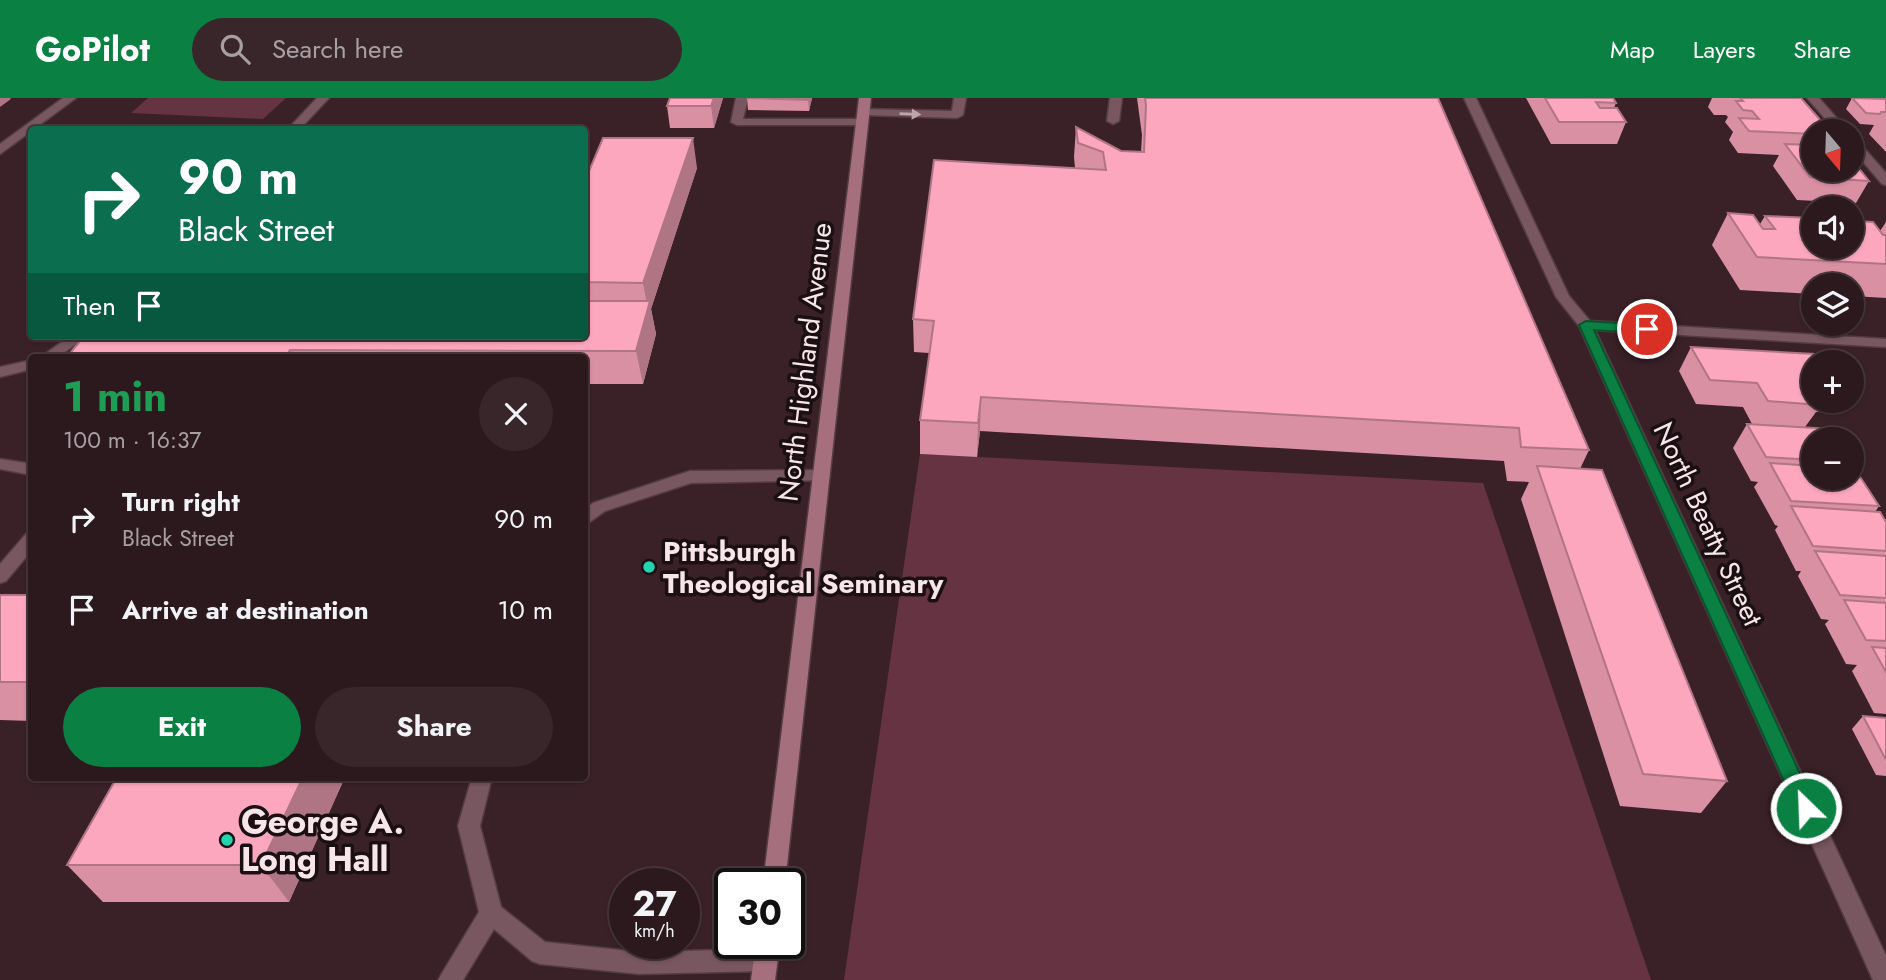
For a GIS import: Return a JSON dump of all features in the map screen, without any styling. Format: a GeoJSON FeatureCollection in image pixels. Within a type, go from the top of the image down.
{"type":"FeatureCollection","features":[{"type":"Feature","properties":{"kind":"main road","name":"North Highland Avenue"},"geometry":{"type":"LineString","coordinates":[[776,868],[864,111]]}},
{"type":"Feature","properties":{"kind":"street"},"geometry":{"type":"LineString","coordinates":[[32,126],[70,98]]}},
{"type":"Feature","properties":{"kind":"street"},"geometry":{"type":"LineString","coordinates":[[296,126],[323,98]]}},
{"type":"Feature","properties":{"kind":"street"},"geometry":{"type":"LineString","coordinates":[[742,98],[737,122],[781,116],[805,117],[864,111],[957,116],[960,98]]}},
{"type":"Feature","properties":{"kind":"street"},"geometry":{"type":"LineString","coordinates":[[1113,121],[1116,98]]}},
{"type":"Feature","properties":{"kind":"street","name":"North Beatty Street"},"geometry":{"type":"LineString","coordinates":[[1470,98],[1563,297],[1586,325],[1885,980]]}},
{"type":"Feature","properties":{"kind":"street"},"geometry":{"type":"LineString","coordinates":[[1813,98],[1831,119]]}},
{"type":"Feature","properties":{"kind":"street"},"geometry":{"type":"LineString","coordinates":[[0,150],[28,129]]}},
{"type":"Feature","properties":{"kind":"street"},"geometry":{"type":"LineString","coordinates":[[1864,156],[1886,181]]}},
{"type":"Feature","properties":{"kind":"street"},"geometry":{"type":"LineString","coordinates":[[1586,325],[1886,343]]}},
{"type":"Feature","properties":{"kind":"street"},"geometry":{"type":"LineString","coordinates":[[53,354],[74,340]]}},
{"type":"Feature","properties":{"kind":"street"},"geometry":{"type":"LineString","coordinates":[[0,372],[28,365]]}},
{"type":"Feature","properties":{"kind":"street"},"geometry":{"type":"LineString","coordinates":[[0,464],[28,469]]}},
{"type":"Feature","properties":{"kind":"street"},"geometry":{"type":"LineString","coordinates":[[588,517],[599,507],[690,477],[822,476]]}},
{"type":"Feature","properties":{"kind":"street"},"geometry":{"type":"LineString","coordinates":[[0,576],[28,543]]}},
{"type":"Feature","properties":{"kind":"street"},"geometry":{"type":"LineString","coordinates":[[481,781],[469,826],[491,913],[540,953],[639,963],[766,961]]}},
{"type":"Feature","properties":{"kind":"street"},"geometry":{"type":"LineString","coordinates":[[450,980],[491,913]]}},
{"type":"Feature","properties":{"kind":"shaded area"},"geometry":{"type":"Polygon","coordinates":[[[148,98],[286,98],[263,119],[131,113],[148,98]]]}},
{"type":"Feature","properties":{"kind":"shaded area"},"geometry":{"type":"Polygon","coordinates":[[[920,454],[1483,483],[1651,980],[844,980],[920,454]]]}},
{"type":"Feature","properties":{"kind":"building"},"geometry":{"type":"Polygon","coordinates":[[[670,98],[714,98],[711,106],[667,106],[670,98]]]}},
{"type":"Feature","properties":{"kind":"building"},"geometry":{"type":"Polygon","coordinates":[[[747,98],[808,98],[808,100],[747,98]]]}},
{"type":"Feature","properties":{"kind":"building"},"geometry":{"type":"Polygon","coordinates":[[[1145,98],[1438,98],[1589,450],[1521,447],[1519,428],[981,397],[978,423],[920,420],[934,321],[913,319],[934,160],[1106,170],[1103,152],[1078,143],[1076,127],[1121,151],[1144,152],[1145,98]]]}},
{"type":"Feature","properties":{"kind":"building"},"geometry":{"type":"Polygon","coordinates":[[[1545,98],[1613,98],[1616,103],[1596,102],[1600,108],[1617,108],[1626,122],[1559,122],[1545,98]]]}},
{"type":"Feature","properties":{"kind":"building"},"geometry":{"type":"Polygon","coordinates":[[[1740,98],[1801,98],[1819,119],[1801,119],[1801,133],[1749,131],[1739,118],[1759,119],[1752,111],[1743,110],[1736,101],[1743,101],[1740,98]]]}},
{"type":"Feature","properties":{"kind":"building"},"geometry":{"type":"Polygon","coordinates":[[[1852,98],[1886,99],[1886,112],[1866,113],[1852,98]]]}},
{"type":"Feature","properties":{"kind":"building"},"geometry":{"type":"Polygon","coordinates":[[[603,138],[693,138],[643,283],[588,282],[588,174],[603,138]]]}},
{"type":"Feature","properties":{"kind":"building"},"geometry":{"type":"Polygon","coordinates":[[[1785,144],[1801,145],[1801,165],[1785,144]]]}},
{"type":"Feature","properties":{"kind":"building"},"geometry":{"type":"Polygon","coordinates":[[[1728,213],[1753,215],[1763,229],[1775,229],[1765,216],[1801,218],[1801,259],[1864,259],[1864,222],[1873,222],[1883,235],[1886,235],[1886,264],[1757,257],[1728,213]]]}},
{"type":"Feature","properties":{"kind":"building"},"geometry":{"type":"Polygon","coordinates":[[[588,301],[650,301],[636,351],[290,350],[288,354],[69,354],[81,340],[588,340],[588,301]]]}},
{"type":"Feature","properties":{"kind":"building"},"geometry":{"type":"Polygon","coordinates":[[[1691,347],[1801,353],[1801,404],[1768,401],[1757,383],[1710,380],[1691,347]]]}},
{"type":"Feature","properties":{"kind":"building"},"geometry":{"type":"Polygon","coordinates":[[[1747,424],[1801,427],[1801,459],[1766,457],[1747,424]]]}},
{"type":"Feature","properties":{"kind":"building"},"geometry":{"type":"Polygon","coordinates":[[[1770,463],[1801,465],[1801,490],[1864,490],[1864,483],[1879,506],[1791,501],[1770,463]]]}},
{"type":"Feature","properties":{"kind":"building"},"geometry":{"type":"Polygon","coordinates":[[[1537,466],[1602,470],[1727,781],[1643,774],[1537,466]]]}},
{"type":"Feature","properties":{"kind":"building"},"geometry":{"type":"Polygon","coordinates":[[[1791,506],[1880,512],[1886,522],[1886,551],[1813,546],[1791,506]]]}},
{"type":"Feature","properties":{"kind":"building"},"geometry":{"type":"Polygon","coordinates":[[[1815,551],[1886,556],[1886,598],[1840,595],[1815,551]]]}},
{"type":"Feature","properties":{"kind":"building"},"geometry":{"type":"Polygon","coordinates":[[[0,595],[28,595],[28,682],[0,682],[0,595]]]}},
{"type":"Feature","properties":{"kind":"building"},"geometry":{"type":"Polygon","coordinates":[[[1844,600],[1886,603],[1886,641],[1866,640],[1844,600]]]}},
{"type":"Feature","properties":{"kind":"building"},"geometry":{"type":"Polygon","coordinates":[[[1872,647],[1886,648],[1886,672],[1872,647]]]}},
{"type":"Feature","properties":{"kind":"building"},"geometry":{"type":"Polygon","coordinates":[[[1863,716],[1886,718],[1886,760],[1863,716]]]}},
{"type":"Feature","properties":{"kind":"building"},"geometry":{"type":"Polygon","coordinates":[[[115,781],[301,781],[261,865],[67,865],[115,781]]]}},
{"type":"Feature","properties":{"kind":"place","name":"Pittsburgh Theological Seminary"},"geometry":{"type":"Point","coordinates":[649,567]}},
{"type":"Feature","properties":{"kind":"place","name":"George A. Long Hall"},"geometry":{"type":"Point","coordinates":[227,840]}},
{"type":"Feature","properties":{"kind":"route"},"geometry":{"type":"LineString","coordinates":[[1647,329],[1586,325],[1806,808]]}}]}
